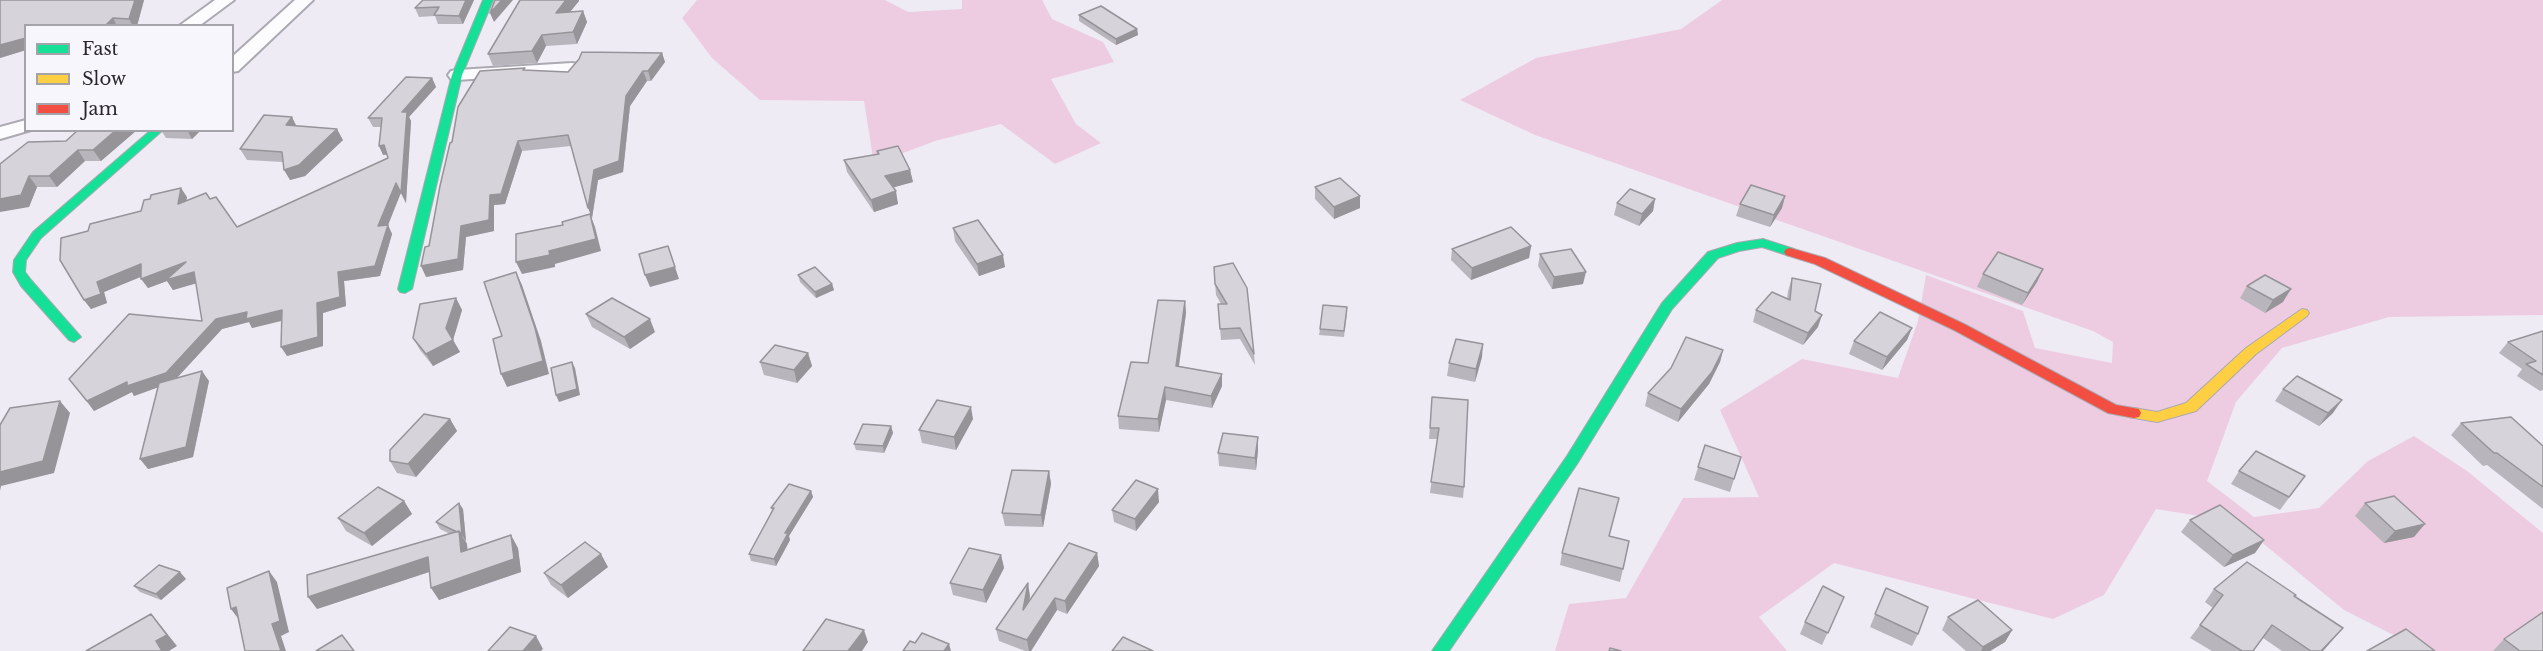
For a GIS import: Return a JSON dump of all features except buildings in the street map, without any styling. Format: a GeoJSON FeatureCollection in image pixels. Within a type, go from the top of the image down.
{"type":"FeatureCollection","features":[{"type":"Feature","properties":{"kind":"street"},"geometry":{"type":"LineString","coordinates":[[190,24],[226,0]]}},
{"type":"Feature","properties":{"kind":"street"},"geometry":{"type":"LineString","coordinates":[[234,65],[305,0]]}},
{"type":"Feature","properties":{"kind":"street"},"geometry":{"type":"LineString","coordinates":[[405,289],[457,75],[488,0]]}},
{"type":"Feature","properties":{"kind":"street"},"geometry":{"type":"LineString","coordinates":[[457,75],[572,68]]}},
{"type":"Feature","properties":{"kind":"street"},"geometry":{"type":"LineString","coordinates":[[0,133],[24,127]]}},
{"type":"Feature","properties":{"kind":"street"},"geometry":{"type":"LineString","coordinates":[[74,337],[26,284],[19,273],[20,260],[37,235],[156,132]]}},
{"type":"Feature","properties":{"kind":"street"},"geometry":{"type":"LineString","coordinates":[[1440,651],[1572,460],[1667,306],[1713,255],[1737,247],[1763,243],[1820,261],[1959,327],[2113,410],[2157,417],[2191,407],[2251,351],[2302,313]]}},
{"type":"Feature","properties":{"kind":"shaded area"},"geometry":{"type":"Polygon","coordinates":[[[697,0],[885,0],[908,12],[962,9],[962,0],[1042,0],[1052,19],[1103,42],[1114,62],[1051,79],[1076,124],[1101,143],[1055,164],[1001,124],[935,141],[874,164],[864,101],[760,100],[712,58],[682,18],[697,0]]]}},
{"type":"Feature","properties":{"kind":"shaded area"},"geometry":{"type":"Polygon","coordinates":[[[1722,0],[2543,0],[2543,315],[2389,317],[2282,348],[2236,402],[2207,481],[2254,517],[2319,508],[2368,461],[2414,436],[2467,471],[2543,533],[2543,651],[2425,651],[2344,610],[2237,522],[2156,509],[2104,595],[2053,619],[1834,563],[1759,617],[1787,651],[1555,651],[1569,604],[1626,598],[1683,498],[1759,497],[1720,410],[1802,359],[1898,378],[1918,321],[1926,275],[2023,311],[2035,348],[2112,363],[2113,342],[2093,331],[1535,135],[1460,100],[1536,58],[1681,29],[1722,0]]]}},
{"type":"Feature","properties":{"kind":"traffic: fast"},"geometry":{"type":"LineString","coordinates":[[405,289],[457,75],[488,0]]}},
{"type":"Feature","properties":{"kind":"traffic: fast"},"geometry":{"type":"LineString","coordinates":[[74,337],[26,283],[19,272],[20,260],[37,235],[156,132]]}},
{"type":"Feature","properties":{"kind":"traffic: fast"},"geometry":{"type":"LineString","coordinates":[[1440,651],[1572,460],[1667,306],[1713,255],[1737,247],[1763,243],[1790,252]]}},
{"type":"Feature","properties":{"kind":"traffic: slow"},"geometry":{"type":"LineString","coordinates":[[2134,413],[2157,417],[2191,407],[2251,351],[2302,313]]}},
{"type":"Feature","properties":{"kind":"traffic: jam"},"geometry":{"type":"LineString","coordinates":[[1790,252],[1820,261],[1959,327],[2113,409],[2134,413]]}}]}
